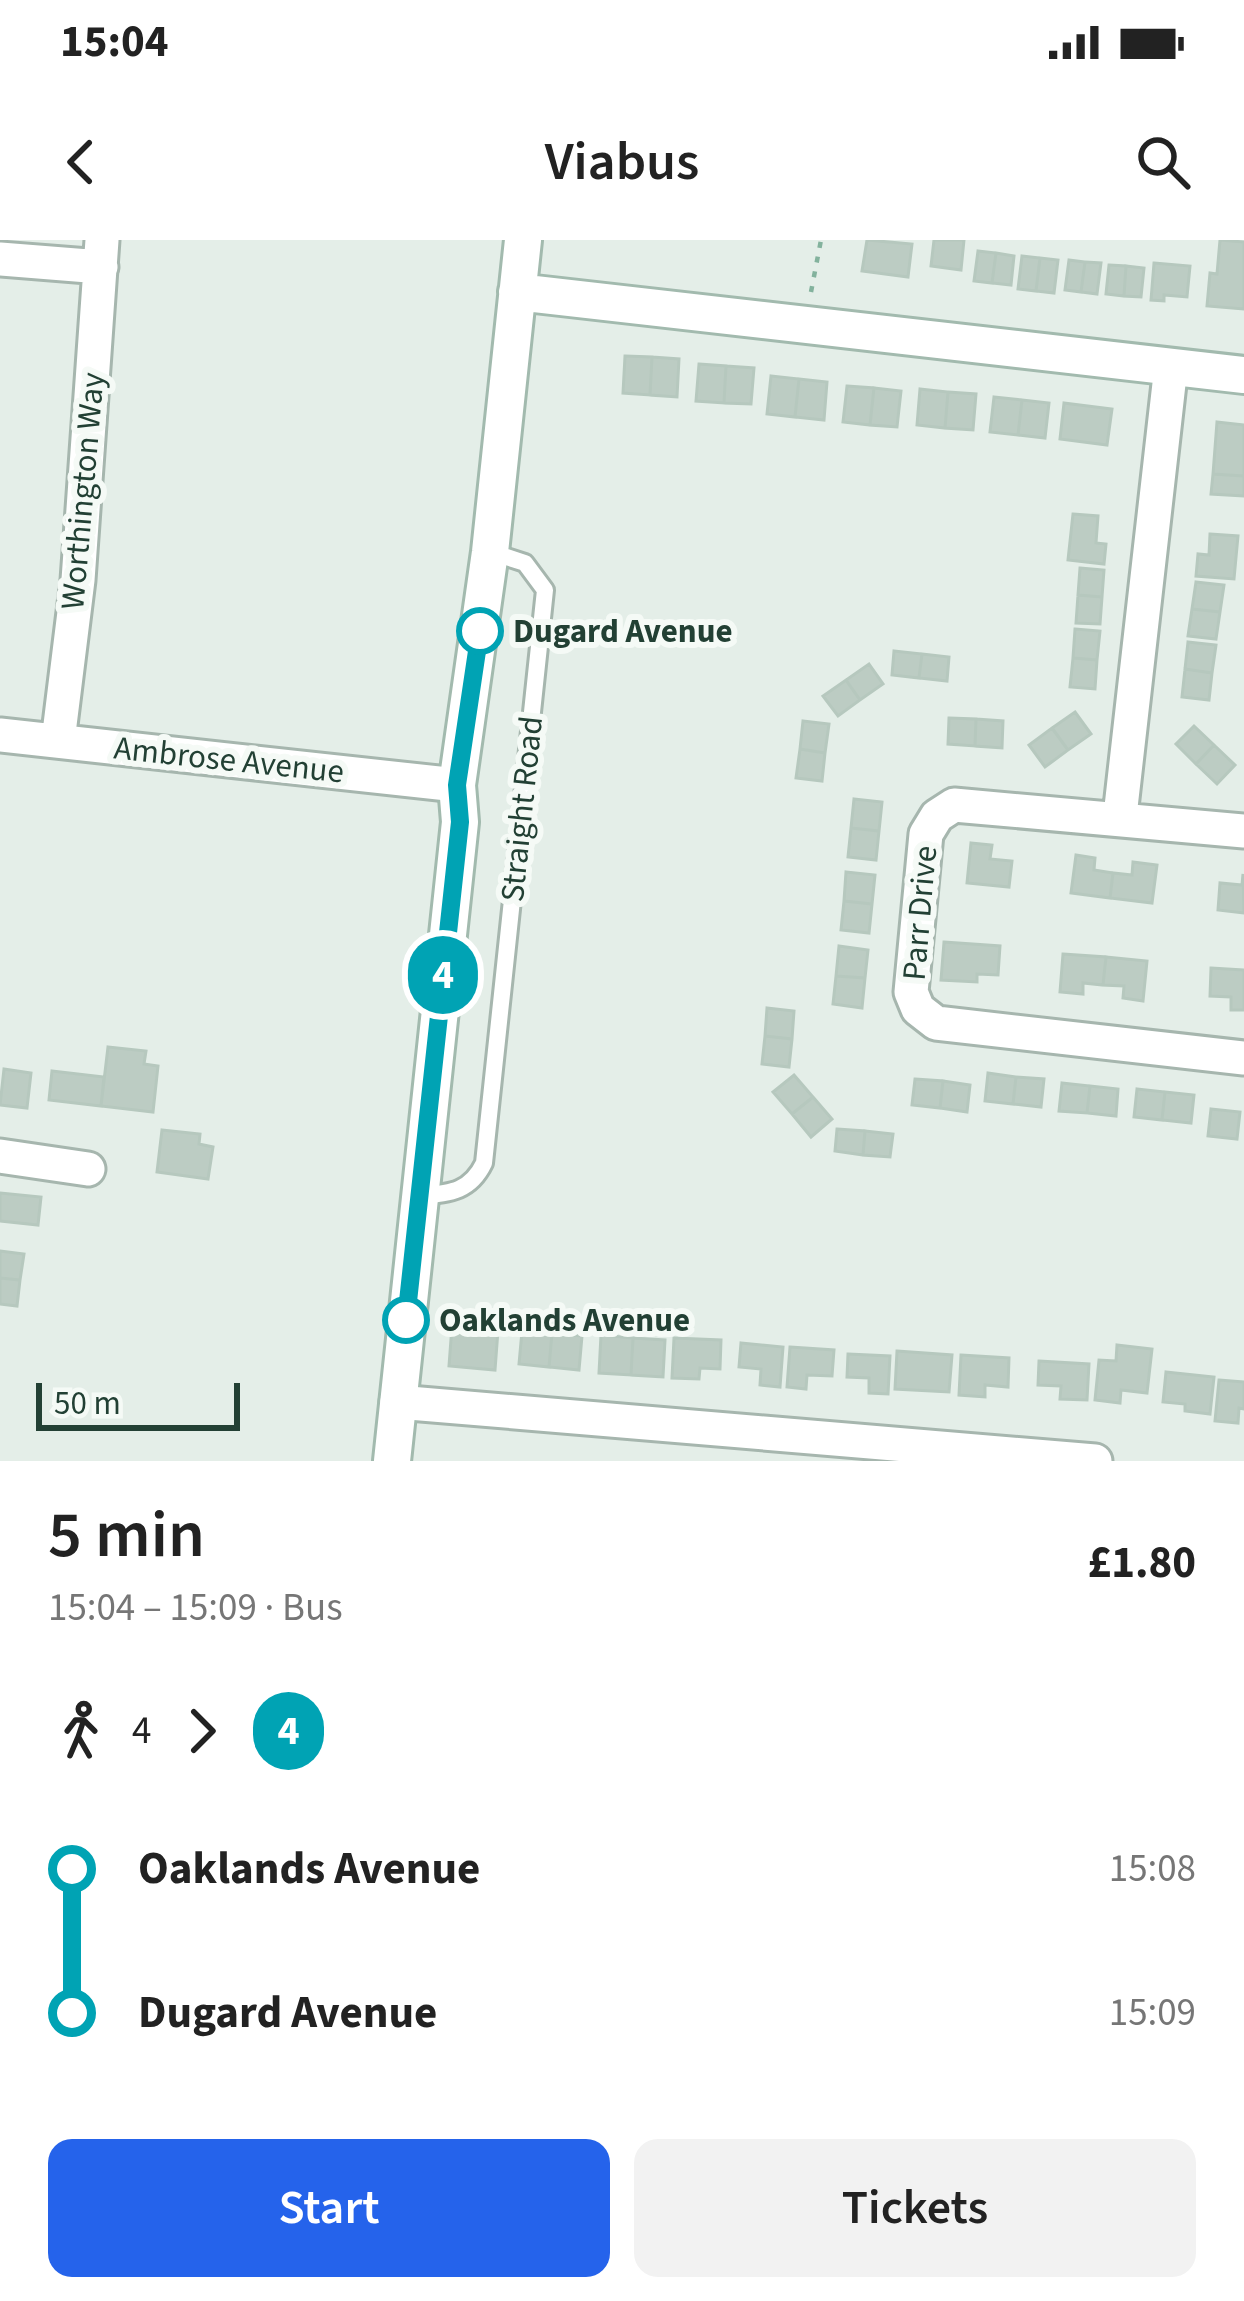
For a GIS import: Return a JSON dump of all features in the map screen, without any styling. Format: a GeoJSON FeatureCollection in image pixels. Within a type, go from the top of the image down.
{"type":"FeatureCollection","features":[{"type":"Feature","properties":{"kind":"street","name":"Straight Road"},"geometry":{"type":"LineString","coordinates":[[392,1461],[460,822],[457,785],[466,749],[490,552],[523,240]]}},
{"type":"Feature","properties":{"kind":"street"},"geometry":{"type":"LineString","coordinates":[[0,259],[101,254]]}},
{"type":"Feature","properties":{"kind":"street","name":"Worthington Way"},"geometry":{"type":"LineString","coordinates":[[58,740],[78,580],[101,254]]}},
{"type":"Feature","properties":{"kind":"street"},"geometry":{"type":"LineString","coordinates":[[517,292],[1244,375]]}},
{"type":"Feature","properties":{"kind":"street"},"geometry":{"type":"LineString","coordinates":[[1120,816],[1171,366]]}},
{"type":"Feature","properties":{"kind":"street","name":"Ambrose Avenue"},"geometry":{"type":"LineString","coordinates":[[0,735],[457,785]]}},
{"type":"Feature","properties":{"kind":"street","name":"Parr Drive"},"geometry":{"type":"LineString","coordinates":[[1244,831],[1120,816],[954,806],[937,816],[926,834],[910,992],[918,1010],[936,1023],[1244,1058]]}},
{"type":"Feature","properties":{"kind":"street"},"geometry":{"type":"LineString","coordinates":[[0,1156],[88,1168]]}},
{"type":"Feature","properties":{"kind":"street"},"geometry":{"type":"LineString","coordinates":[[398,1402],[1095,1461]]}},
{"type":"Feature","properties":{"kind":"lane","name":"Straight Road"},"geometry":{"type":"LineString","coordinates":[[419,1196],[455,1192],[476,1180],[484,1163],[545,590],[525,563],[490,552]]}},
{"type":"Feature","properties":{"kind":"path"},"geometry":{"type":"LineString","coordinates":[[804,327],[820,240]]}},
{"type":"Feature","properties":{"kind":"building"},"geometry":{"type":"Polygon","coordinates":[[[867,240],[912,244],[908,277],[862,271],[867,240]]]}},
{"type":"Feature","properties":{"kind":"building"},"geometry":{"type":"Polygon","coordinates":[[[934,240],[964,240],[961,270],[931,266],[934,240]]]}},
{"type":"Feature","properties":{"kind":"building"},"geometry":{"type":"Polygon","coordinates":[[[1220,240],[1244,242],[1244,309],[1207,306],[1210,273],[1217,274],[1220,240]]]}},
{"type":"Feature","properties":{"kind":"building"},"geometry":{"type":"Polygon","coordinates":[[[978,251],[996,253],[992,283],[974,281],[978,251]]]}},
{"type":"Feature","properties":{"kind":"building"},"geometry":{"type":"Polygon","coordinates":[[[996,253],[1014,256],[1011,285],[992,283],[996,253]]]}},
{"type":"Feature","properties":{"kind":"building"},"geometry":{"type":"Polygon","coordinates":[[[1022,256],[1040,258],[1036,291],[1018,289],[1022,256]]]}},
{"type":"Feature","properties":{"kind":"building"},"geometry":{"type":"Polygon","coordinates":[[[1040,258],[1058,260],[1054,293],[1036,291],[1040,258]]]}},
{"type":"Feature","properties":{"kind":"building"},"geometry":{"type":"Polygon","coordinates":[[[1069,260],[1085,262],[1081,292],[1065,290],[1069,260]]]}},
{"type":"Feature","properties":{"kind":"building"},"geometry":{"type":"Polygon","coordinates":[[[1085,262],[1101,263],[1097,294],[1081,292],[1085,262]]]}},
{"type":"Feature","properties":{"kind":"building"},"geometry":{"type":"Polygon","coordinates":[[[1154,263],[1190,266],[1187,297],[1164,295],[1164,301],[1151,300],[1154,263]]]}},
{"type":"Feature","properties":{"kind":"building"},"geometry":{"type":"Polygon","coordinates":[[[1109,265],[1126,266],[1124,296],[1106,294],[1109,265]]]}},
{"type":"Feature","properties":{"kind":"building"},"geometry":{"type":"Polygon","coordinates":[[[1126,266],[1144,268],[1141,297],[1124,296],[1126,266]]]}},
{"type":"Feature","properties":{"kind":"building"},"geometry":{"type":"Polygon","coordinates":[[[625,356],[652,357],[650,395],[623,393],[625,356]]]}},
{"type":"Feature","properties":{"kind":"building"},"geometry":{"type":"Polygon","coordinates":[[[652,357],[679,359],[677,397],[650,395],[652,357]]]}},
{"type":"Feature","properties":{"kind":"building"},"geometry":{"type":"Polygon","coordinates":[[[699,364],[726,366],[724,403],[696,401],[699,364]]]}},
{"type":"Feature","properties":{"kind":"building"},"geometry":{"type":"Polygon","coordinates":[[[726,366],[754,368],[751,404],[724,403],[726,366]]]}},
{"type":"Feature","properties":{"kind":"building"},"geometry":{"type":"Polygon","coordinates":[[[771,376],[799,379],[795,417],[767,414],[771,376]]]}},
{"type":"Feature","properties":{"kind":"building"},"geometry":{"type":"Polygon","coordinates":[[[799,379],[827,382],[824,420],[795,417],[799,379]]]}},
{"type":"Feature","properties":{"kind":"building"},"geometry":{"type":"Polygon","coordinates":[[[847,386],[874,388],[870,425],[843,422],[847,386]]]}},
{"type":"Feature","properties":{"kind":"building"},"geometry":{"type":"Polygon","coordinates":[[[874,388],[901,391],[897,427],[870,425],[874,388]]]}},
{"type":"Feature","properties":{"kind":"building"},"geometry":{"type":"Polygon","coordinates":[[[920,389],[948,392],[945,428],[917,425],[920,389]]]}},
{"type":"Feature","properties":{"kind":"building"},"geometry":{"type":"Polygon","coordinates":[[[948,392],[976,394],[973,430],[945,428],[948,392]]]}},
{"type":"Feature","properties":{"kind":"building"},"geometry":{"type":"Polygon","coordinates":[[[994,397],[1022,400],[1018,435],[990,432],[994,397]]]}},
{"type":"Feature","properties":{"kind":"building"},"geometry":{"type":"Polygon","coordinates":[[[1022,400],[1049,403],[1045,438],[1018,435],[1022,400]]]}},
{"type":"Feature","properties":{"kind":"building"},"geometry":{"type":"Polygon","coordinates":[[[1064,403],[1112,409],[1107,445],[1060,439],[1064,403]]]}},
{"type":"Feature","properties":{"kind":"building"},"geometry":{"type":"Polygon","coordinates":[[[1217,422],[1244,425],[1244,476],[1213,474],[1217,422]]]}},
{"type":"Feature","properties":{"kind":"building"},"geometry":{"type":"Polygon","coordinates":[[[1213,474],[1244,476],[1244,496],[1211,494],[1213,474]]]}},
{"type":"Feature","properties":{"kind":"building"},"geometry":{"type":"Polygon","coordinates":[[[1073,514],[1098,516],[1096,543],[1106,544],[1104,564],[1068,560],[1073,514]]]}},
{"type":"Feature","properties":{"kind":"building"},"geometry":{"type":"Polygon","coordinates":[[[1210,534],[1238,536],[1234,579],[1196,576],[1198,554],[1209,555],[1210,534]]]}},
{"type":"Feature","properties":{"kind":"building"},"geometry":{"type":"Polygon","coordinates":[[[1080,568],[1104,570],[1102,597],[1078,595],[1080,568]]]}},
{"type":"Feature","properties":{"kind":"building"},"geometry":{"type":"Polygon","coordinates":[[[1196,582],[1224,585],[1220,612],[1192,609],[1196,582]]]}},
{"type":"Feature","properties":{"kind":"building"},"geometry":{"type":"Polygon","coordinates":[[[1078,595],[1102,597],[1100,624],[1076,623],[1078,595]]]}},
{"type":"Feature","properties":{"kind":"building"},"geometry":{"type":"Polygon","coordinates":[[[1192,609],[1220,612],[1216,639],[1188,636],[1192,609]]]}},
{"type":"Feature","properties":{"kind":"building"},"geometry":{"type":"Polygon","coordinates":[[[1075,629],[1100,631],[1097,660],[1073,658],[1075,629]]]}},
{"type":"Feature","properties":{"kind":"building"},"geometry":{"type":"Polygon","coordinates":[[[1188,642],[1216,645],[1212,673],[1185,669],[1188,642]]]}},
{"type":"Feature","properties":{"kind":"building"},"geometry":{"type":"Polygon","coordinates":[[[894,651],[922,654],[919,678],[892,675],[894,651]]]}},
{"type":"Feature","properties":{"kind":"building"},"geometry":{"type":"Polygon","coordinates":[[[922,654],[949,657],[947,681],[919,678],[922,654]]]}},
{"type":"Feature","properties":{"kind":"building"},"geometry":{"type":"Polygon","coordinates":[[[1073,658],[1097,660],[1095,689],[1070,687],[1073,658]]]}},
{"type":"Feature","properties":{"kind":"building"},"geometry":{"type":"Polygon","coordinates":[[[869,664],[883,684],[860,700],[846,680],[869,664]]]}},
{"type":"Feature","properties":{"kind":"building"},"geometry":{"type":"Polygon","coordinates":[[[1185,669],[1212,673],[1209,700],[1182,697],[1185,669]]]}},
{"type":"Feature","properties":{"kind":"building"},"geometry":{"type":"Polygon","coordinates":[[[846,680],[860,700],[838,716],[823,696],[846,680]]]}},
{"type":"Feature","properties":{"kind":"building"},"geometry":{"type":"Polygon","coordinates":[[[1075,712],[1091,734],[1068,750],[1052,728],[1075,712]]]}},
{"type":"Feature","properties":{"kind":"building"},"geometry":{"type":"Polygon","coordinates":[[[949,718],[976,719],[975,746],[948,744],[949,718]]]}},
{"type":"Feature","properties":{"kind":"building"},"geometry":{"type":"Polygon","coordinates":[[[976,719],[1003,721],[1002,748],[975,746],[976,719]]]}},
{"type":"Feature","properties":{"kind":"building"},"geometry":{"type":"Polygon","coordinates":[[[803,721],[829,724],[825,753],[800,749],[803,721]]]}},
{"type":"Feature","properties":{"kind":"building"},"geometry":{"type":"Polygon","coordinates":[[[1194,726],[1214,745],[1196,764],[1176,744],[1194,726]]]}},
{"type":"Feature","properties":{"kind":"building"},"geometry":{"type":"Polygon","coordinates":[[[1052,728],[1068,750],[1045,767],[1029,745],[1052,728]]]}},
{"type":"Feature","properties":{"kind":"building"},"geometry":{"type":"Polygon","coordinates":[[[1214,745],[1235,765],[1217,784],[1196,764],[1214,745]]]}},
{"type":"Feature","properties":{"kind":"building"},"geometry":{"type":"Polygon","coordinates":[[[800,749],[825,753],[822,781],[796,778],[800,749]]]}},
{"type":"Feature","properties":{"kind":"building"},"geometry":{"type":"Polygon","coordinates":[[[854,799],[882,802],[879,831],[851,828],[854,799]]]}},
{"type":"Feature","properties":{"kind":"building"},"geometry":{"type":"Polygon","coordinates":[[[851,828],[879,831],[876,860],[848,857],[851,828]]]}},
{"type":"Feature","properties":{"kind":"building"},"geometry":{"type":"Polygon","coordinates":[[[971,843],[992,845],[990,859],[1012,861],[1009,887],[967,883],[971,843]]]}},
{"type":"Feature","properties":{"kind":"building"},"geometry":{"type":"Polygon","coordinates":[[[1076,855],[1095,858],[1094,870],[1113,873],[1110,898],[1071,893],[1076,855]]]}},
{"type":"Feature","properties":{"kind":"building"},"geometry":{"type":"Polygon","coordinates":[[[1133,862],[1157,865],[1152,903],[1110,898],[1113,873],[1132,875],[1133,862]]]}},
{"type":"Feature","properties":{"kind":"building"},"geometry":{"type":"Polygon","coordinates":[[[846,872],[875,875],[872,904],[844,901],[846,872]]]}},
{"type":"Feature","properties":{"kind":"building"},"geometry":{"type":"Polygon","coordinates":[[[1243,874],[1244,913],[1218,910],[1220,883],[1242,885],[1243,874]]]}},
{"type":"Feature","properties":{"kind":"building"},"geometry":{"type":"Polygon","coordinates":[[[844,901],[872,904],[869,933],[841,930],[844,901]]]}},
{"type":"Feature","properties":{"kind":"building"},"geometry":{"type":"Polygon","coordinates":[[[944,942],[1000,946],[998,975],[977,974],[977,982],[941,980],[944,942]]]}},
{"type":"Feature","properties":{"kind":"building"},"geometry":{"type":"Polygon","coordinates":[[[839,946],[868,950],[865,978],[836,976],[839,946]]]}},
{"type":"Feature","properties":{"kind":"building"},"geometry":{"type":"Polygon","coordinates":[[[1063,954],[1106,957],[1103,985],[1083,983],[1083,994],[1060,992],[1063,954]]]}},
{"type":"Feature","properties":{"kind":"building"},"geometry":{"type":"Polygon","coordinates":[[[1106,957],[1147,961],[1143,1001],[1123,998],[1124,986],[1103,985],[1106,957]]]}},
{"type":"Feature","properties":{"kind":"building"},"geometry":{"type":"Polygon","coordinates":[[[1211,968],[1244,970],[1244,1010],[1231,1010],[1231,997],[1210,996],[1211,968]]]}},
{"type":"Feature","properties":{"kind":"building"},"geometry":{"type":"Polygon","coordinates":[[[836,976],[865,978],[862,1008],[833,1004],[836,976]]]}},
{"type":"Feature","properties":{"kind":"building"},"geometry":{"type":"Polygon","coordinates":[[[767,1008],[794,1011],[792,1039],[765,1036],[767,1008]]]}},
{"type":"Feature","properties":{"kind":"building"},"geometry":{"type":"Polygon","coordinates":[[[765,1036],[792,1039],[789,1067],[762,1064],[765,1036]]]}},
{"type":"Feature","properties":{"kind":"building"},"geometry":{"type":"Polygon","coordinates":[[[108,1047],[146,1051],[144,1064],[158,1066],[153,1112],[101,1106],[108,1047]]]}},
{"type":"Feature","properties":{"kind":"building"},"geometry":{"type":"Polygon","coordinates":[[[4,1069],[31,1073],[27,1108],[0,1105],[4,1069]]]}},
{"type":"Feature","properties":{"kind":"building"},"geometry":{"type":"Polygon","coordinates":[[[52,1071],[104,1077],[101,1106],[49,1100],[52,1071]]]}},
{"type":"Feature","properties":{"kind":"building"},"geometry":{"type":"Polygon","coordinates":[[[988,1073],[1016,1077],[1013,1104],[985,1101],[988,1073]]]}},
{"type":"Feature","properties":{"kind":"building"},"geometry":{"type":"Polygon","coordinates":[[[794,1075],[813,1097],[792,1114],[773,1092],[794,1075]]]}},
{"type":"Feature","properties":{"kind":"building"},"geometry":{"type":"Polygon","coordinates":[[[1016,1077],[1044,1079],[1041,1107],[1013,1104],[1016,1077]]]}},
{"type":"Feature","properties":{"kind":"building"},"geometry":{"type":"Polygon","coordinates":[[[915,1079],[943,1081],[940,1108],[912,1105],[915,1079]]]}},
{"type":"Feature","properties":{"kind":"building"},"geometry":{"type":"Polygon","coordinates":[[[943,1081],[970,1085],[967,1112],[940,1108],[943,1081]]]}},
{"type":"Feature","properties":{"kind":"building"},"geometry":{"type":"Polygon","coordinates":[[[1062,1083],[1090,1086],[1087,1113],[1059,1111],[1062,1083]]]}},
{"type":"Feature","properties":{"kind":"building"},"geometry":{"type":"Polygon","coordinates":[[[1090,1086],[1118,1089],[1116,1116],[1087,1113],[1090,1086]]]}},
{"type":"Feature","properties":{"kind":"building"},"geometry":{"type":"Polygon","coordinates":[[[1137,1089],[1165,1092],[1162,1120],[1134,1117],[1137,1089]]]}},
{"type":"Feature","properties":{"kind":"building"},"geometry":{"type":"Polygon","coordinates":[[[1165,1092],[1194,1095],[1191,1123],[1162,1120],[1165,1092]]]}},
{"type":"Feature","properties":{"kind":"building"},"geometry":{"type":"Polygon","coordinates":[[[813,1097],[832,1119],[811,1137],[792,1114],[813,1097]]]}},
{"type":"Feature","properties":{"kind":"building"},"geometry":{"type":"Polygon","coordinates":[[[1211,1109],[1240,1112],[1237,1139],[1208,1136],[1211,1109]]]}},
{"type":"Feature","properties":{"kind":"building"},"geometry":{"type":"Polygon","coordinates":[[[837,1129],[865,1131],[863,1155],[835,1151],[837,1129]]]}},
{"type":"Feature","properties":{"kind":"building"},"geometry":{"type":"Polygon","coordinates":[[[162,1130],[200,1134],[199,1144],[213,1147],[208,1179],[157,1172],[162,1130]]]}},
{"type":"Feature","properties":{"kind":"building"},"geometry":{"type":"Polygon","coordinates":[[[865,1131],[893,1134],[890,1157],[863,1155],[865,1131]]]}},
{"type":"Feature","properties":{"kind":"building"},"geometry":{"type":"Polygon","coordinates":[[[0,1193],[41,1197],[38,1225],[0,1221],[0,1193]]]}},
{"type":"Feature","properties":{"kind":"building"},"geometry":{"type":"Polygon","coordinates":[[[0,1251],[24,1254],[20,1280],[0,1278],[0,1251]]]}},
{"type":"Feature","properties":{"kind":"building"},"geometry":{"type":"Polygon","coordinates":[[[0,1278],[20,1280],[17,1306],[0,1304],[0,1278]]]}},
{"type":"Feature","properties":{"kind":"building"},"geometry":{"type":"Polygon","coordinates":[[[452,1326],[498,1330],[495,1370],[449,1366],[452,1326]]]}},
{"type":"Feature","properties":{"kind":"building"},"geometry":{"type":"Polygon","coordinates":[[[522,1331],[552,1333],[549,1367],[519,1364],[522,1331]]]}},
{"type":"Feature","properties":{"kind":"building"},"geometry":{"type":"Polygon","coordinates":[[[552,1333],[582,1336],[579,1370],[549,1367],[552,1333]]]}},
{"type":"Feature","properties":{"kind":"building"},"geometry":{"type":"Polygon","coordinates":[[[601,1335],[633,1338],[631,1375],[599,1373],[601,1335]]]}},
{"type":"Feature","properties":{"kind":"building"},"geometry":{"type":"Polygon","coordinates":[[[633,1338],[665,1340],[663,1377],[631,1375],[633,1338]]]}},
{"type":"Feature","properties":{"kind":"building"},"geometry":{"type":"Polygon","coordinates":[[[674,1338],[721,1340],[720,1369],[700,1368],[699,1379],[672,1378],[674,1338]]]}},
{"type":"Feature","properties":{"kind":"building"},"geometry":{"type":"Polygon","coordinates":[[[741,1343],[783,1347],[780,1387],[760,1385],[761,1369],[739,1367],[741,1343]]]}},
{"type":"Feature","properties":{"kind":"building"},"geometry":{"type":"Polygon","coordinates":[[[1117,1345],[1152,1349],[1147,1393],[1121,1390],[1120,1403],[1095,1400],[1099,1360],[1116,1361],[1117,1345]]]}},
{"type":"Feature","properties":{"kind":"building"},"geometry":{"type":"Polygon","coordinates":[[[790,1347],[834,1350],[832,1376],[807,1375],[806,1389],[787,1387],[790,1347]]]}},
{"type":"Feature","properties":{"kind":"building"},"geometry":{"type":"Polygon","coordinates":[[[897,1351],[952,1355],[949,1392],[895,1389],[897,1351]]]}},
{"type":"Feature","properties":{"kind":"building"},"geometry":{"type":"Polygon","coordinates":[[[848,1354],[890,1356],[888,1394],[869,1393],[869,1378],[847,1377],[848,1354]]]}},
{"type":"Feature","properties":{"kind":"building"},"geometry":{"type":"Polygon","coordinates":[[[961,1355],[1009,1358],[1008,1387],[985,1385],[985,1397],[959,1395],[961,1355]]]}},
{"type":"Feature","properties":{"kind":"building"},"geometry":{"type":"Polygon","coordinates":[[[1039,1361],[1089,1364],[1087,1400],[1060,1399],[1061,1386],[1038,1385],[1039,1361]]]}},
{"type":"Feature","properties":{"kind":"building"},"geometry":{"type":"Polygon","coordinates":[[[1166,1372],[1214,1377],[1210,1414],[1163,1402],[1166,1372]]]}},
{"type":"Feature","properties":{"kind":"building"},"geometry":{"type":"Polygon","coordinates":[[[1219,1380],[1244,1382],[1244,1409],[1239,1408],[1238,1423],[1215,1421],[1219,1380]]]}},
{"type":"Feature","properties":{"kind":"bus line","name":"4"},"geometry":{"type":"LineString","coordinates":[[406,1320],[460,822],[457,785],[480,631]]}},
{"type":"Feature","properties":{"kind":"place","name":"Dugard Avenue"},"geometry":{"type":"Point","coordinates":[480,631]}},
{"type":"Feature","properties":{"kind":"place","name":"Oaklands Avenue"},"geometry":{"type":"Point","coordinates":[406,1320]}}]}
